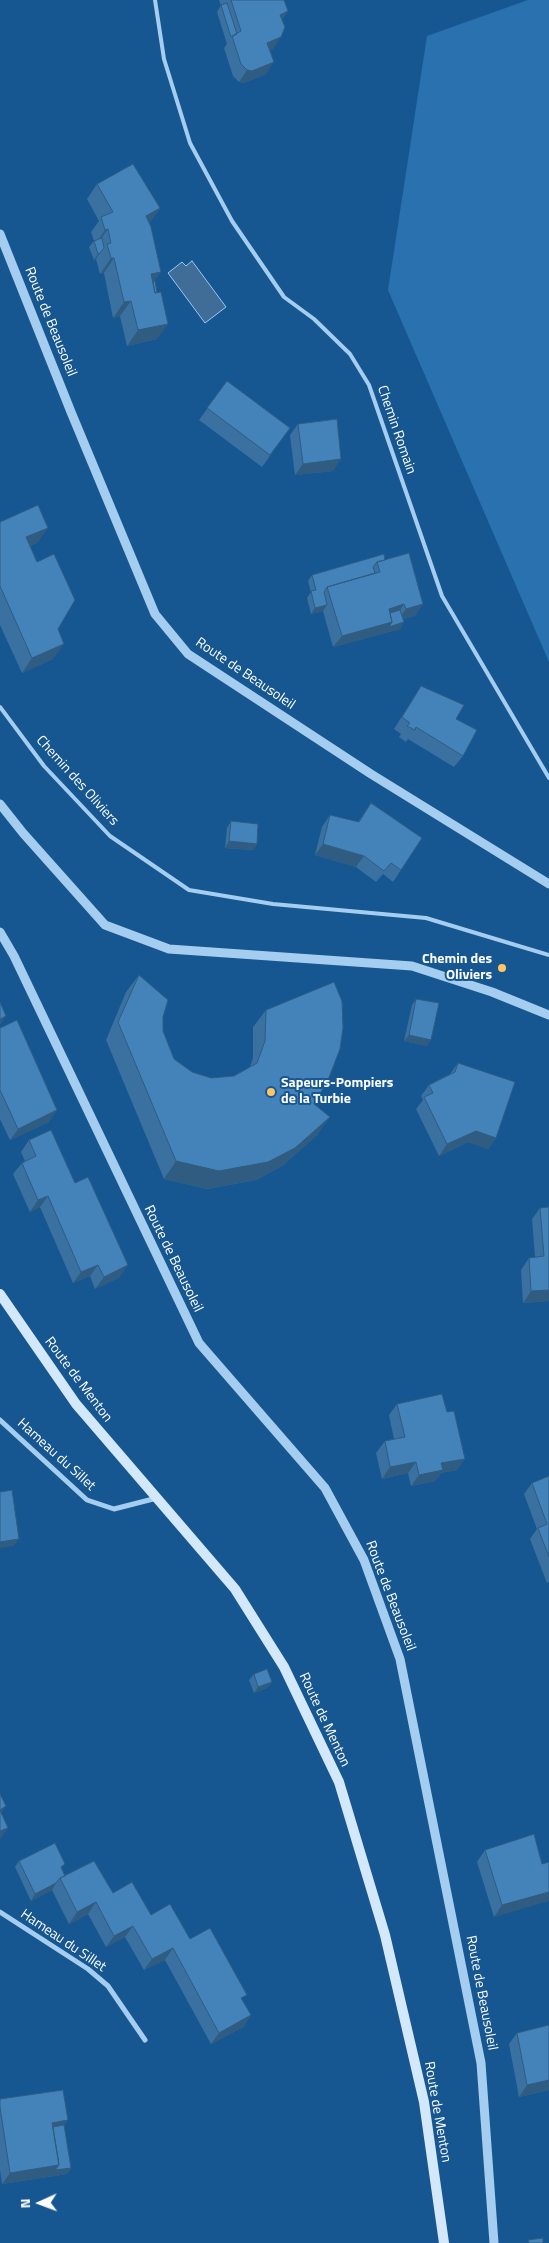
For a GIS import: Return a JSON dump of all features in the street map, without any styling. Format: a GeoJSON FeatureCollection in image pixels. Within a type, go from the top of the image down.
{"type":"FeatureCollection","features":[{"type":"Feature","properties":{"kind":"main road","name":"Route de Menton"},"geometry":{"type":"LineString","coordinates":[[0,1294],[76,1404],[235,1589],[284,1667],[338,1782],[385,1935],[424,2102],[444,2243]]}},
{"type":"Feature","properties":{"kind":"street","name":"Route de Beausoleil"},"geometry":{"type":"LineString","coordinates":[[0,234],[155,614],[188,654],[371,774],[549,884]]}},
{"type":"Feature","properties":{"kind":"street"},"geometry":{"type":"LineString","coordinates":[[0,804],[23,833],[105,925],[169,949],[412,966],[492,992],[549,1015]]}},
{"type":"Feature","properties":{"kind":"street","name":"Route de Beausoleil"},"geometry":{"type":"LineString","coordinates":[[0,932],[14,956],[199,1343],[325,1488],[364,1560],[400,1659],[481,2063],[494,2243]]}},
{"type":"Feature","properties":{"kind":"street","name":"Hameau du Sillet"},"geometry":{"type":"LineString","coordinates":[[0,1420],[87,1500],[114,1508],[157,1498]]}},
{"type":"Feature","properties":{"kind":"street","name":"Hameau du Sillet"},"geometry":{"type":"LineString","coordinates":[[0,1912],[88,1969],[108,1986],[145,2040]]}},
{"type":"Feature","properties":{"kind":"lane","name":"Chemin Romain"},"geometry":{"type":"LineString","coordinates":[[155,0],[164,59],[190,143],[232,221],[284,297],[314,319],[350,354],[369,385],[442,596],[549,778]]}},
{"type":"Feature","properties":{"kind":"lane","name":"Chemin des Oliviers"},"geometry":{"type":"LineString","coordinates":[[0,707],[44,766],[110,836],[189,890],[273,904],[426,918],[549,955]]}},
{"type":"Feature","properties":{"kind":"shaded area"},"geometry":{"type":"Polygon","coordinates":[[[528,0],[549,0],[549,662],[388,290],[427,36],[528,0]]]}},
{"type":"Feature","properties":{"kind":"shaded area"},"geometry":{"type":"Polygon","coordinates":[[[192,261],[226,307],[205,323],[168,273],[182,262],[186,266],[192,261]]]}},
{"type":"Feature","properties":{"kind":"building"},"geometry":{"type":"Polygon","coordinates":[[[231,0],[284,0],[288,11],[280,15],[285,27],[281,37],[267,43],[274,62],[252,71],[247,70],[241,64],[232,36],[241,31],[231,0]]]}},
{"type":"Feature","properties":{"kind":"building"},"geometry":{"type":"Polygon","coordinates":[[[227,3],[237,34],[231,37],[221,5],[227,3]]]}},
{"type":"Feature","properties":{"kind":"building"},"geometry":{"type":"Polygon","coordinates":[[[133,164],[160,208],[146,216],[151,227],[161,272],[151,274],[155,293],[161,292],[168,324],[138,330],[131,301],[124,302],[114,258],[111,258],[107,244],[111,243],[108,229],[105,230],[101,217],[113,212],[97,184],[133,164]]]}},
{"type":"Feature","properties":{"kind":"building"},"geometry":{"type":"Polygon","coordinates":[[[102,238],[104,248],[98,254],[94,241],[102,238]]]}},
{"type":"Feature","properties":{"kind":"building"},"geometry":{"type":"Polygon","coordinates":[[[155,281],[157,292],[155,293],[153,282],[155,281]]]}},
{"type":"Feature","properties":{"kind":"building"},"geometry":{"type":"Polygon","coordinates":[[[227,381],[290,428],[270,455],[207,408],[227,381]]]}},
{"type":"Feature","properties":{"kind":"building"},"geometry":{"type":"Polygon","coordinates":[[[337,419],[341,459],[303,464],[298,424],[337,419]]]}},
{"type":"Feature","properties":{"kind":"building"},"geometry":{"type":"Polygon","coordinates":[[[38,505],[48,528],[26,537],[37,562],[54,554],[75,600],[58,629],[64,644],[32,658],[0,586],[0,522],[38,505]]]}},
{"type":"Feature","properties":{"kind":"building"},"geometry":{"type":"Polygon","coordinates":[[[409,553],[423,604],[406,609],[404,604],[389,609],[392,622],[342,636],[327,587],[380,572],[377,562],[409,553]]]}},
{"type":"Feature","properties":{"kind":"building"},"geometry":{"type":"Polygon","coordinates":[[[384,554],[385,560],[377,562],[373,567],[375,573],[327,587],[324,592],[327,605],[315,608],[311,591],[316,590],[312,575],[384,554]]]}},
{"type":"Feature","properties":{"kind":"building"},"geometry":{"type":"Polygon","coordinates":[[[400,610],[404,622],[389,627],[392,622],[390,613],[400,610]]]}},
{"type":"Feature","properties":{"kind":"building"},"geometry":{"type":"Polygon","coordinates":[[[421,686],[464,705],[456,719],[477,730],[463,756],[416,727],[415,730],[407,726],[410,723],[402,717],[421,686]]]}},
{"type":"Feature","properties":{"kind":"building"},"geometry":{"type":"Polygon","coordinates":[[[371,803],[422,838],[401,870],[391,863],[384,871],[364,856],[323,844],[330,815],[359,822],[371,803]]]}},
{"type":"Feature","properties":{"kind":"building"},"geometry":{"type":"Polygon","coordinates":[[[231,821],[258,824],[257,844],[229,841],[231,821]]]}},
{"type":"Feature","properties":{"kind":"building","name":"Sapeurs-Pompiers de la Turbie"},"geometry":{"type":"Polygon","coordinates":[[[139,975],[168,1000],[163,1017],[163,1031],[174,1059],[192,1072],[211,1078],[234,1076],[257,1063],[265,1041],[266,1010],[334,982],[342,1001],[343,1028],[340,1049],[328,1080],[314,1104],[330,1117],[295,1148],[268,1162],[219,1171],[176,1161],[118,1022],[139,975]]]}},
{"type":"Feature","properties":{"kind":"building"},"geometry":{"type":"Polygon","coordinates":[[[416,999],[439,1003],[431,1040],[409,1035],[416,999]]]}},
{"type":"Feature","properties":{"kind":"building"},"geometry":{"type":"Polygon","coordinates":[[[0,1002],[6,1016],[0,1019],[0,1002]]]}},
{"type":"Feature","properties":{"kind":"building"},"geometry":{"type":"Polygon","coordinates":[[[17,1020],[57,1110],[18,1129],[0,1090],[0,1028],[17,1020]]]}},
{"type":"Feature","properties":{"kind":"building"},"geometry":{"type":"Polygon","coordinates":[[[458,1063],[515,1082],[496,1138],[476,1131],[447,1144],[424,1097],[433,1093],[429,1085],[455,1072],[458,1063]]]}},
{"type":"Feature","properties":{"kind":"building"},"geometry":{"type":"Polygon","coordinates":[[[51,1130],[75,1183],[88,1177],[128,1265],[104,1277],[98,1265],[81,1272],[48,1196],[38,1200],[22,1163],[36,1156],[29,1140],[51,1130]]]}},
{"type":"Feature","properties":{"kind":"building"},"geometry":{"type":"Polygon","coordinates":[[[549,1207],[549,1290],[531,1291],[529,1258],[544,1256],[540,1208],[549,1207]]]}},
{"type":"Feature","properties":{"kind":"building"},"geometry":{"type":"Polygon","coordinates":[[[442,1394],[447,1412],[454,1411],[465,1459],[441,1463],[443,1470],[419,1475],[416,1462],[390,1467],[385,1441],[405,1437],[397,1404],[442,1394]]]}},
{"type":"Feature","properties":{"kind":"building"},"geometry":{"type":"Polygon","coordinates":[[[549,1476],[549,1557],[538,1528],[547,1524],[532,1483],[549,1476]]]}},
{"type":"Feature","properties":{"kind":"building"},"geometry":{"type":"Polygon","coordinates":[[[12,1490],[19,1539],[0,1542],[0,1492],[12,1490]]]}},
{"type":"Feature","properties":{"kind":"building"},"geometry":{"type":"Polygon","coordinates":[[[267,1669],[272,1682],[258,1687],[254,1674],[267,1669]]]}},
{"type":"Feature","properties":{"kind":"building"},"geometry":{"type":"Polygon","coordinates":[[[0,1794],[6,1806],[0,1810],[0,1794]]]}},
{"type":"Feature","properties":{"kind":"building"},"geometry":{"type":"Polygon","coordinates":[[[0,1810],[8,1828],[0,1831],[0,1810]]]}},
{"type":"Feature","properties":{"kind":"building"},"geometry":{"type":"Polygon","coordinates":[[[534,1834],[542,1864],[549,1862],[549,1892],[502,1905],[485,1850],[534,1834]]]}},
{"type":"Feature","properties":{"kind":"building"},"geometry":{"type":"Polygon","coordinates":[[[55,1843],[65,1864],[61,1867],[65,1876],[35,1894],[19,1861],[55,1843]]]}},
{"type":"Feature","properties":{"kind":"building"},"geometry":{"type":"Polygon","coordinates":[[[94,1861],[113,1893],[132,1882],[151,1915],[170,1904],[190,1939],[210,1928],[247,1995],[241,1998],[251,2015],[219,2033],[173,1948],[152,1959],[133,1926],[114,1936],[96,1902],[77,1912],[60,1878],[94,1861]]]}},
{"type":"Feature","properties":{"kind":"building"},"geometry":{"type":"Polygon","coordinates":[[[549,2025],[549,2080],[527,2085],[517,2033],[549,2025]]]}},
{"type":"Feature","properties":{"kind":"building"},"geometry":{"type":"Polygon","coordinates":[[[63,2090],[68,2120],[52,2123],[59,2165],[10,2173],[0,2099],[63,2090]]]}},
{"type":"Feature","properties":{"kind":"building"},"geometry":{"type":"Polygon","coordinates":[[[64,2125],[71,2168],[55,2170],[59,2165],[53,2127],[64,2125]]]}},
{"type":"Feature","properties":{"kind":"building"},"geometry":{"type":"Polygon","coordinates":[[[543,2238],[543,2243],[529,2243],[528,2240],[543,2238]]]}},
{"type":"Feature","properties":{"kind":"place","name":"Chemin des Oliviers"},"geometry":{"type":"Point","coordinates":[502,968]}},
{"type":"Feature","properties":{"kind":"place","name":"Sapeurs-Pompiers de la Turbie"},"geometry":{"type":"Point","coordinates":[271,1092]}}]}
